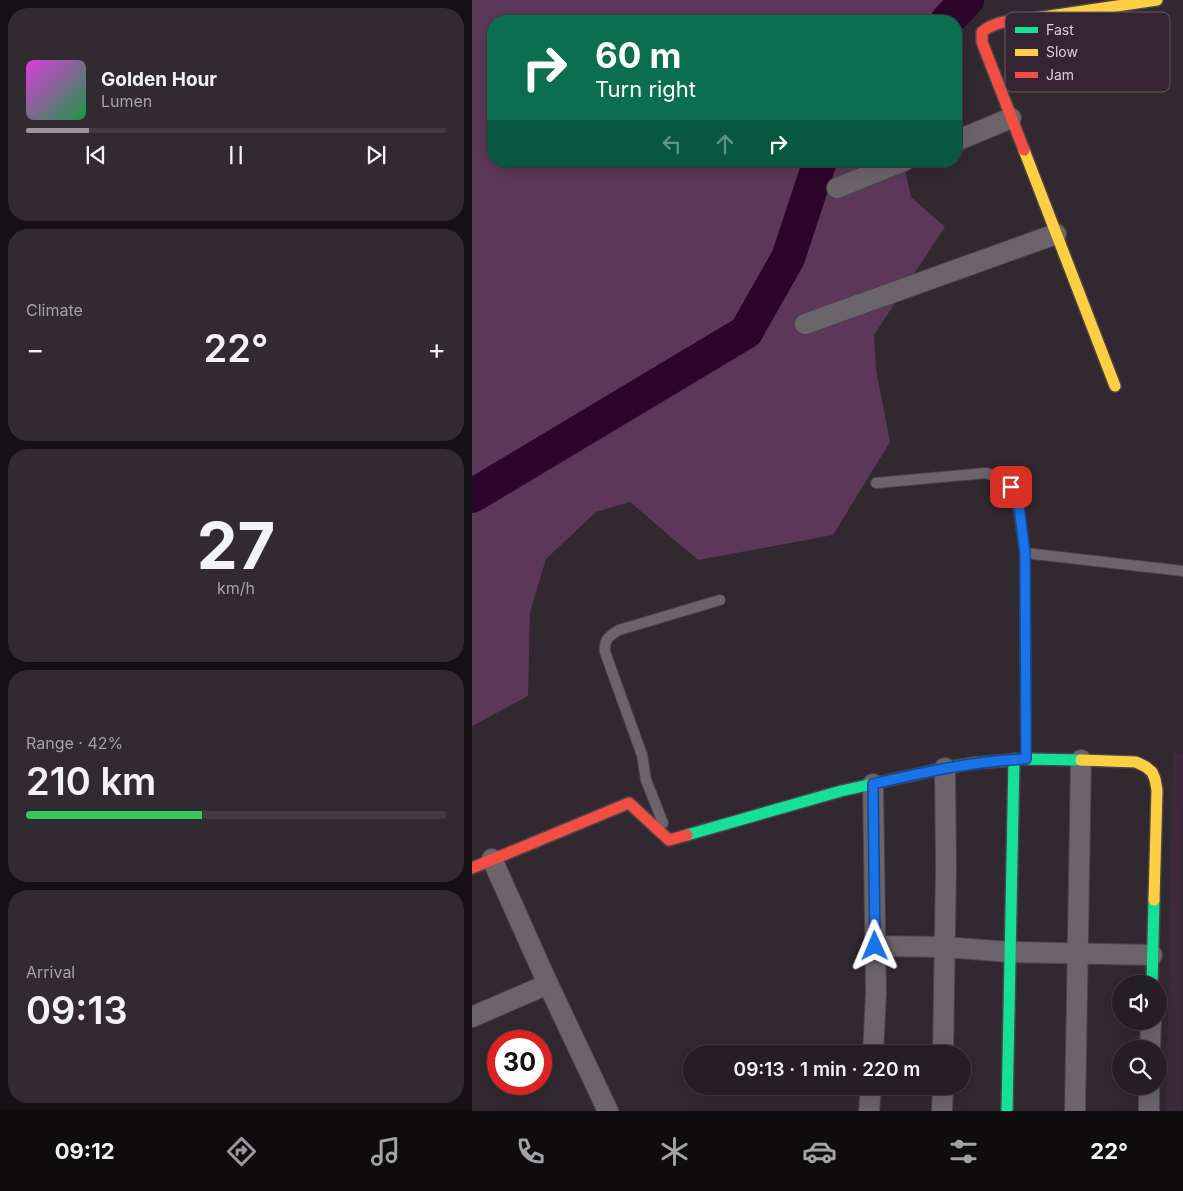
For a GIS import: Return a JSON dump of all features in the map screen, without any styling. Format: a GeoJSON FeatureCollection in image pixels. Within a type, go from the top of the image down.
{"type":"FeatureCollection","features":[{"type":"Feature","properties":{"kind":"street"},"geometry":{"type":"LineString","coordinates":[[1074,12],[1157,0]]}},
{"type":"Feature","properties":{"kind":"street"},"geometry":{"type":"LineString","coordinates":[[1005,22],[989,26],[982,32],[982,42],[1115,386]]}},
{"type":"Feature","properties":{"kind":"street"},"geometry":{"type":"LineString","coordinates":[[962,138],[1011,118]]}},
{"type":"Feature","properties":{"kind":"street"},"geometry":{"type":"LineString","coordinates":[[837,188],[889,167]]}},
{"type":"Feature","properties":{"kind":"street"},"geometry":{"type":"LineString","coordinates":[[805,324],[1056,234]]}},
{"type":"Feature","properties":{"kind":"street"},"geometry":{"type":"LineString","coordinates":[[1007,1111],[1014,759]]}},
{"type":"Feature","properties":{"kind":"street"},"geometry":{"type":"LineString","coordinates":[[472,868],[629,803],[669,840],[841,791],[945,768],[1014,759],[1136,762],[1147,767],[1154,774],[1157,790],[1152,975]]}},
{"type":"Feature","properties":{"kind":"street"},"geometry":{"type":"LineString","coordinates":[[1075,1111],[1081,760]]}},
{"type":"Feature","properties":{"kind":"street"},"geometry":{"type":"LineString","coordinates":[[943,1045],[946,867],[945,768]]}},
{"type":"Feature","properties":{"kind":"street"},"geometry":{"type":"LineString","coordinates":[[873,784],[876,993],[873,1045]]}},
{"type":"Feature","properties":{"kind":"street"},"geometry":{"type":"LineString","coordinates":[[492,859],[608,1111]]}},
{"type":"Feature","properties":{"kind":"street"},"geometry":{"type":"LineString","coordinates":[[875,946],[944,947],[1010,952],[1152,955]]}},
{"type":"Feature","properties":{"kind":"street"},"geometry":{"type":"LineString","coordinates":[[472,1017],[548,984]]}},
{"type":"Feature","properties":{"kind":"street"},"geometry":{"type":"LineString","coordinates":[[869,1111],[870,1095]]}},
{"type":"Feature","properties":{"kind":"street"},"geometry":{"type":"LineString","coordinates":[[942,1111],[943,1095]]}},
{"type":"Feature","properties":{"kind":"street"},"geometry":{"type":"LineString","coordinates":[[1149,1095],[1149,1111]]}},
{"type":"Feature","properties":{"kind":"lane"},"geometry":{"type":"LineString","coordinates":[[876,483],[986,473],[1001,478],[1011,487],[1018,499],[1025,553],[1026,759]]}},
{"type":"Feature","properties":{"kind":"lane"},"geometry":{"type":"LineString","coordinates":[[1025,553],[1182,571]]}},
{"type":"Feature","properties":{"kind":"lane"},"geometry":{"type":"LineString","coordinates":[[669,840],[646,780],[642,756],[605,652],[604,643],[609,636],[619,630],[720,600]]}},
{"type":"Feature","properties":{"kind":"shaded area"},"geometry":{"type":"Polygon","coordinates":[[[472,0],[981,0],[962,31],[962,15],[487,15],[487,167],[904,167],[911,197],[945,227],[874,335],[876,369],[890,442],[833,535],[698,560],[630,502],[596,512],[546,559],[530,612],[528,696],[472,726],[472,0]]]}},
{"type":"Feature","properties":{"kind":"shaded area"},"geometry":{"type":"Polygon","coordinates":[[[1173,753],[1183,753],[1182,1111],[1166,1111],[1173,753]]]}},
{"type":"Feature","properties":{"kind":"waterway"},"geometry":{"type":"LineString","coordinates":[[953,15],[967,0]]}},
{"type":"Feature","properties":{"kind":"waterway"},"geometry":{"type":"LineString","coordinates":[[472,496],[746,332],[788,258],[818,167]]}},
{"type":"Feature","properties":{"kind":"traffic: fast"},"geometry":{"type":"LineString","coordinates":[[1007,1111],[1014,759]]}},
{"type":"Feature","properties":{"kind":"traffic: fast"},"geometry":{"type":"LineString","coordinates":[[687,835],[841,791],[945,768],[975,763],[1026,759],[1081,760]]}},
{"type":"Feature","properties":{"kind":"traffic: fast"},"geometry":{"type":"LineString","coordinates":[[1152,975],[1154,900]]}},
{"type":"Feature","properties":{"kind":"traffic: slow"},"geometry":{"type":"LineString","coordinates":[[1076,12],[1157,0]]}},
{"type":"Feature","properties":{"kind":"traffic: slow"},"geometry":{"type":"LineString","coordinates":[[1024,150],[1115,386]]}},
{"type":"Feature","properties":{"kind":"traffic: slow"},"geometry":{"type":"LineString","coordinates":[[1081,760],[1136,762],[1152,772],[1157,790],[1154,900]]}},
{"type":"Feature","properties":{"kind":"traffic: jam"},"geometry":{"type":"LineString","coordinates":[[1005,22],[994,25],[982,32],[982,42],[1024,150]]}},
{"type":"Feature","properties":{"kind":"traffic: jam"},"geometry":{"type":"LineString","coordinates":[[472,868],[629,803],[669,840],[687,835]]}},
{"type":"Feature","properties":{"kind":"route"},"geometry":{"type":"LineString","coordinates":[[875,946],[873,784],[975,763],[1026,759],[1025,553],[1018,499],[1011,487]]}}]}
